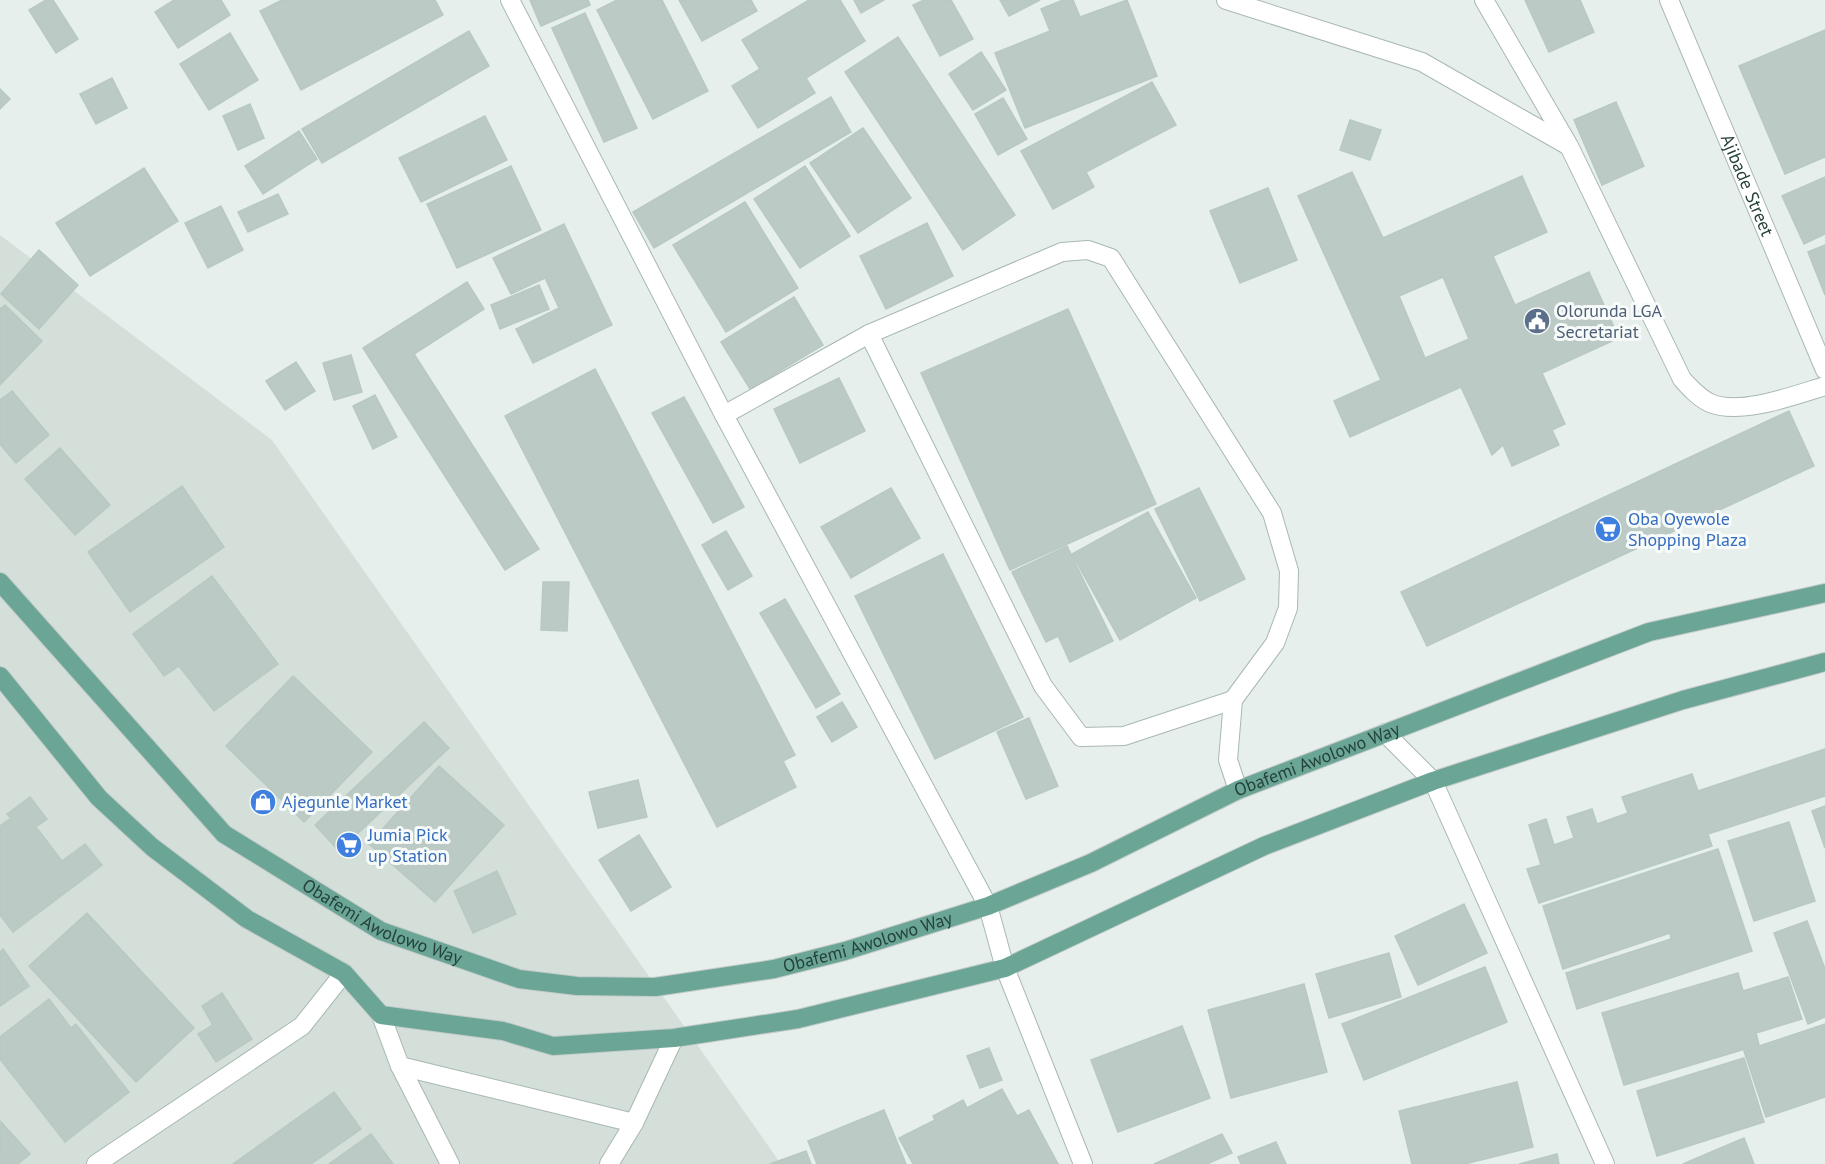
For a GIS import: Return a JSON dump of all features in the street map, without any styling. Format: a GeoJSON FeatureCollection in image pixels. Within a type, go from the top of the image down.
{"type":"FeatureCollection","features":[{"type":"Feature","properties":{"kind":"main road","name":"Obafemi Awolowo Way"},"geometry":{"type":"LineString","coordinates":[[0,582],[224,834],[381,931],[519,979],[577,986],[655,987],[774,969],[845,951],[988,906],[1091,863],[1238,790],[1649,632],[1825,593]]}},
{"type":"Feature","properties":{"kind":"main road"},"geometry":{"type":"LineString","coordinates":[[0,676],[99,798],[152,847],[247,919],[344,973],[381,1015],[502,1031],[553,1046],[674,1038],[798,1020],[1005,968],[1264,846],[1433,780],[1683,700],[1825,662]]}},
{"type":"Feature","properties":{"kind":"street"},"geometry":{"type":"LineString","coordinates":[[510,0],[724,415],[988,906],[1005,968],[1083,1164]]}},
{"type":"Feature","properties":{"kind":"street"},"geometry":{"type":"LineString","coordinates":[[1226,0],[1422,62],[1569,146]]}},
{"type":"Feature","properties":{"kind":"street"},"geometry":{"type":"LineString","coordinates":[[1484,0],[1569,146],[1682,379],[1695,393],[1712,404],[1741,407],[1772,403],[1825,386]]}},
{"type":"Feature","properties":{"kind":"street","name":"Ajibade Street"},"geometry":{"type":"LineString","coordinates":[[1669,0],[1825,370]]}},
{"type":"Feature","properties":{"kind":"street"},"geometry":{"type":"LineString","coordinates":[[724,415],[869,334],[1062,252],[1088,250],[1111,258],[1272,513],[1289,571],[1288,608],[1275,643],[1233,700],[1228,760],[1238,790]]}},
{"type":"Feature","properties":{"kind":"street"},"geometry":{"type":"LineString","coordinates":[[869,334],[1043,686],[1081,737],[1124,736],[1233,700]]}},
{"type":"Feature","properties":{"kind":"street"},"geometry":{"type":"LineString","coordinates":[[1385,733],[1433,780],[1605,1164]]}},
{"type":"Feature","properties":{"kind":"street"},"geometry":{"type":"LineString","coordinates":[[96,1164],[302,1026],[344,973]]}},
{"type":"Feature","properties":{"kind":"street"},"geometry":{"type":"LineString","coordinates":[[381,1015],[400,1066],[450,1164]]}},
{"type":"Feature","properties":{"kind":"street"},"geometry":{"type":"LineString","coordinates":[[609,1164],[634,1123],[674,1038]]}},
{"type":"Feature","properties":{"kind":"street"},"geometry":{"type":"LineString","coordinates":[[400,1066],[634,1123]]}},
{"type":"Feature","properties":{"kind":"shaded area","name":"Ajegunle Market"},"geometry":{"type":"Polygon","coordinates":[[[0,235],[272,440],[781,1164],[0,1164],[0,235]]]}},
{"type":"Feature","properties":{"kind":"building"},"geometry":{"type":"Polygon","coordinates":[[[46,0],[53,0],[78,39],[56,53],[29,10],[46,0]]]}},
{"type":"Feature","properties":{"kind":"building"},"geometry":{"type":"Polygon","coordinates":[[[174,0],[221,0],[230,15],[178,48],[155,12],[174,0]]]}},
{"type":"Feature","properties":{"kind":"building"},"geometry":{"type":"Polygon","coordinates":[[[282,0],[435,0],[443,15],[301,90],[260,11],[282,0]]]}},
{"type":"Feature","properties":{"kind":"building"},"geometry":{"type":"Polygon","coordinates":[[[530,0],[588,0],[590,5],[541,26],[530,0]]]}},
{"type":"Feature","properties":{"kind":"building"},"geometry":{"type":"Polygon","coordinates":[[[617,0],[662,0],[708,91],[653,119],[597,10],[617,0]]]}},
{"type":"Feature","properties":{"kind":"building"},"geometry":{"type":"Polygon","coordinates":[[[679,0],[751,0],[757,11],[702,41],[679,0]]]}},
{"type":"Feature","properties":{"kind":"building"},"geometry":{"type":"Polygon","coordinates":[[[809,0],[840,0],[865,41],[806,78],[815,93],[758,128],[732,86],[760,69],[742,40],[809,0]]]}},
{"type":"Feature","properties":{"kind":"building"},"geometry":{"type":"Polygon","coordinates":[[[854,0],[884,0],[861,13],[854,0]]]}},
{"type":"Feature","properties":{"kind":"building"},"geometry":{"type":"Polygon","coordinates":[[[924,0],[951,0],[973,39],[940,56],[913,5],[924,0]]]}},
{"type":"Feature","properties":{"kind":"building"},"geometry":{"type":"Polygon","coordinates":[[[1000,0],[1040,0],[1009,16],[1000,0]]]}},
{"type":"Feature","properties":{"kind":"building"},"geometry":{"type":"Polygon","coordinates":[[[1063,0],[1073,0],[1080,17],[1127,0],[1157,76],[1025,128],[995,53],[1050,31],[1041,9],[1063,0]]]}},
{"type":"Feature","properties":{"kind":"building"},"geometry":{"type":"Polygon","coordinates":[[[1525,0],[1580,0],[1594,32],[1549,52],[1525,0]]]}},
{"type":"Feature","properties":{"kind":"building"},"geometry":{"type":"Polygon","coordinates":[[[585,13],[637,128],[604,142],[552,28],[585,13]]]}},
{"type":"Feature","properties":{"kind":"building"},"geometry":{"type":"Polygon","coordinates":[[[1825,30],[1825,157],[1785,174],[1739,66],[1825,30]]]}},
{"type":"Feature","properties":{"kind":"building"},"geometry":{"type":"Polygon","coordinates":[[[469,31],[489,66],[322,163],[302,129],[469,31]]]}},
{"type":"Feature","properties":{"kind":"building"},"geometry":{"type":"Polygon","coordinates":[[[230,33],[258,80],[209,110],[180,64],[230,33]]]}},
{"type":"Feature","properties":{"kind":"building"},"geometry":{"type":"Polygon","coordinates":[[[898,37],[1015,215],[963,250],[845,72],[898,37]]]}},
{"type":"Feature","properties":{"kind":"building"},"geometry":{"type":"Polygon","coordinates":[[[981,52],[1006,90],[973,110],[949,74],[981,52]]]}},
{"type":"Feature","properties":{"kind":"building"},"geometry":{"type":"Polygon","coordinates":[[[112,78],[127,108],[96,124],[80,94],[112,78]]]}},
{"type":"Feature","properties":{"kind":"building"},"geometry":{"type":"Polygon","coordinates":[[[1152,82],[1176,125],[1086,172],[1094,187],[1053,209],[1021,151],[1152,82]]]}},
{"type":"Feature","properties":{"kind":"building"},"geometry":{"type":"Polygon","coordinates":[[[0,89],[10,99],[0,109],[0,89]]]}},
{"type":"Feature","properties":{"kind":"building"},"geometry":{"type":"Polygon","coordinates":[[[831,97],[851,132],[654,248],[633,212],[831,97]]]}},
{"type":"Feature","properties":{"kind":"building"},"geometry":{"type":"Polygon","coordinates":[[[1003,98],[1027,139],[998,155],[975,114],[1003,98]]]}},
{"type":"Feature","properties":{"kind":"building"},"geometry":{"type":"Polygon","coordinates":[[[1616,102],[1644,166],[1602,185],[1574,120],[1616,102]]]}},
{"type":"Feature","properties":{"kind":"building"},"geometry":{"type":"Polygon","coordinates":[[[250,104],[264,138],[238,150],[223,116],[250,104]]]}},
{"type":"Feature","properties":{"kind":"building"},"geometry":{"type":"Polygon","coordinates":[[[485,116],[507,160],[421,202],[399,158],[485,116]]]}},
{"type":"Feature","properties":{"kind":"building"},"geometry":{"type":"Polygon","coordinates":[[[1350,120],[1381,130],[1370,160],[1340,150],[1350,120]]]}},
{"type":"Feature","properties":{"kind":"building"},"geometry":{"type":"Polygon","coordinates":[[[863,128],[911,198],[858,233],[810,163],[863,128]]]}},
{"type":"Feature","properties":{"kind":"building"},"geometry":{"type":"Polygon","coordinates":[[[299,131],[317,159],[263,194],[245,166],[299,131]]]}},
{"type":"Feature","properties":{"kind":"building"},"geometry":{"type":"Polygon","coordinates":[[[511,166],[541,230],[457,268],[427,204],[511,166]]]}},
{"type":"Feature","properties":{"kind":"building"},"geometry":{"type":"Polygon","coordinates":[[[805,166],[850,236],[800,268],[754,199],[805,166]]]}},
{"type":"Feature","properties":{"kind":"building"},"geometry":{"type":"Polygon","coordinates":[[[144,168],[178,221],[90,276],[56,223],[144,168]]]}},
{"type":"Feature","properties":{"kind":"building","name":"Olorunda LGA Secretariat"},"geometry":{"type":"Polygon","coordinates":[[[1352,172],[1383,238],[1522,176],[1547,232],[1493,256],[1515,305],[1589,272],[1619,338],[1542,373],[1565,424],[1552,430],[1559,445],[1512,466],[1503,445],[1492,455],[1461,387],[1350,437],[1334,401],[1381,380],[1298,196],[1352,172]],[[1443,277],[1399,296],[1425,358],[1469,339],[1443,277]]]}},
{"type":"Feature","properties":{"kind":"building"},"geometry":{"type":"Polygon","coordinates":[[[1825,177],[1825,234],[1804,244],[1782,196],[1825,177]]]}},
{"type":"Feature","properties":{"kind":"building"},"geometry":{"type":"Polygon","coordinates":[[[1268,188],[1297,260],[1240,283],[1210,211],[1268,188]]]}},
{"type":"Feature","properties":{"kind":"building"},"geometry":{"type":"Polygon","coordinates":[[[278,194],[288,214],[248,232],[238,212],[278,194]]]}},
{"type":"Feature","properties":{"kind":"building"},"geometry":{"type":"Polygon","coordinates":[[[745,202],[798,288],[726,332],[673,245],[745,202]]]}},
{"type":"Feature","properties":{"kind":"building"},"geometry":{"type":"Polygon","coordinates":[[[221,206],[243,250],[208,268],[185,223],[221,206]]]}},
{"type":"Feature","properties":{"kind":"building"},"geometry":{"type":"Polygon","coordinates":[[[927,223],[953,276],[886,309],[860,256],[927,223]]]}},
{"type":"Feature","properties":{"kind":"building"},"geometry":{"type":"Polygon","coordinates":[[[564,224],[612,325],[533,363],[516,329],[559,308],[545,278],[511,294],[493,258],[564,224]]]}},
{"type":"Feature","properties":{"kind":"building"},"geometry":{"type":"Polygon","coordinates":[[[1825,245],[1825,295],[1808,252],[1825,245]]]}},
{"type":"Feature","properties":{"kind":"building"},"geometry":{"type":"Polygon","coordinates":[[[39,250],[78,285],[39,329],[1,294],[39,250]]]}},
{"type":"Feature","properties":{"kind":"building"},"geometry":{"type":"Polygon","coordinates":[[[467,282],[484,309],[414,354],[539,549],[505,570],[363,348],[467,282]]]}},
{"type":"Feature","properties":{"kind":"building"},"geometry":{"type":"Polygon","coordinates":[[[539,285],[549,309],[500,329],[491,305],[539,285]]]}},
{"type":"Feature","properties":{"kind":"building"},"geometry":{"type":"Polygon","coordinates":[[[794,297],[823,345],[750,389],[721,342],[794,297]]]}},
{"type":"Feature","properties":{"kind":"building"},"geometry":{"type":"Polygon","coordinates":[[[5,305],[42,341],[0,385],[0,309],[5,305]]]}},
{"type":"Feature","properties":{"kind":"building"},"geometry":{"type":"Polygon","coordinates":[[[1068,309],[1156,504],[1010,570],[921,373],[1068,309]]]}},
{"type":"Feature","properties":{"kind":"building"},"geometry":{"type":"Polygon","coordinates":[[[351,355],[362,392],[334,400],[323,363],[351,355]]]}},
{"type":"Feature","properties":{"kind":"building"},"geometry":{"type":"Polygon","coordinates":[[[296,362],[315,391],[285,410],[266,381],[296,362]]]}},
{"type":"Feature","properties":{"kind":"building"},"geometry":{"type":"Polygon","coordinates":[[[595,369],[795,755],[783,761],[796,787],[717,827],[505,416],[595,369]]]}},
{"type":"Feature","properties":{"kind":"building"},"geometry":{"type":"Polygon","coordinates":[[[839,378],[865,431],[800,463],[774,409],[839,378]]]}},
{"type":"Feature","properties":{"kind":"building"},"geometry":{"type":"Polygon","coordinates":[[[12,391],[49,435],[16,463],[0,444],[0,400],[12,391]]]}},
{"type":"Feature","properties":{"kind":"building"},"geometry":{"type":"Polygon","coordinates":[[[375,395],[397,437],[373,449],[353,406],[375,395]]]}},
{"type":"Feature","properties":{"kind":"building"},"geometry":{"type":"Polygon","coordinates":[[[684,397],[744,507],[713,523],[652,413],[684,397]]]}},
{"type":"Feature","properties":{"kind":"building","name":"Oba Oyewole Shopping Plaza"},"geometry":{"type":"Polygon","coordinates":[[[1789,411],[1814,466],[1427,646],[1401,592],[1789,411]]]}},
{"type":"Feature","properties":{"kind":"building"},"geometry":{"type":"Polygon","coordinates":[[[60,448],[110,505],[75,535],[25,479],[60,448]]]}},
{"type":"Feature","properties":{"kind":"building"},"geometry":{"type":"Polygon","coordinates":[[[182,486],[224,547],[130,612],[88,552],[182,486]]]}},
{"type":"Feature","properties":{"kind":"building"},"geometry":{"type":"Polygon","coordinates":[[[891,488],[920,538],[851,578],[821,527],[891,488]]]}},
{"type":"Feature","properties":{"kind":"building"},"geometry":{"type":"Polygon","coordinates":[[[1199,488],[1245,579],[1200,601],[1155,509],[1199,488]]]}},
{"type":"Feature","properties":{"kind":"building"},"geometry":{"type":"Polygon","coordinates":[[[1148,512],[1196,598],[1120,640],[1072,554],[1148,512]]]}},
{"type":"Feature","properties":{"kind":"building"},"geometry":{"type":"Polygon","coordinates":[[[726,531],[752,576],[728,590],[702,545],[726,531]]]}},
{"type":"Feature","properties":{"kind":"building"},"geometry":{"type":"Polygon","coordinates":[[[1067,546],[1113,641],[1070,662],[1058,636],[1046,642],[1012,572],[1067,546]]]}},
{"type":"Feature","properties":{"kind":"building"},"geometry":{"type":"Polygon","coordinates":[[[943,554],[1023,717],[935,759],[855,596],[943,554]]]}},
{"type":"Feature","properties":{"kind":"building"},"geometry":{"type":"Polygon","coordinates":[[[212,576],[278,664],[214,711],[179,666],[164,676],[133,634],[212,576]]]}},
{"type":"Feature","properties":{"kind":"building"},"geometry":{"type":"Polygon","coordinates":[[[543,582],[569,582],[567,631],[541,630],[543,582]]]}},
{"type":"Feature","properties":{"kind":"building"},"geometry":{"type":"Polygon","coordinates":[[[785,599],[840,694],[816,708],[760,613],[785,599]]]}},
{"type":"Feature","properties":{"kind":"building"},"geometry":{"type":"Polygon","coordinates":[[[293,676],[372,752],[304,822],[226,746],[293,676]]]}},
{"type":"Feature","properties":{"kind":"building"},"geometry":{"type":"Polygon","coordinates":[[[842,702],[857,727],[832,742],[817,717],[842,702]]]}},
{"type":"Feature","properties":{"kind":"building"},"geometry":{"type":"Polygon","coordinates":[[[1029,718],[1058,786],[1026,799],[997,732],[1029,718]]]}},
{"type":"Feature","properties":{"kind":"building"},"geometry":{"type":"Polygon","coordinates":[[[424,722],[449,748],[339,851],[315,825],[424,722]]]}},
{"type":"Feature","properties":{"kind":"building"},"geometry":{"type":"Polygon","coordinates":[[[1825,749],[1825,796],[1708,834],[1712,846],[1539,903],[1527,869],[1541,865],[1529,825],[1546,819],[1554,845],[1574,838],[1567,817],[1592,809],[1597,824],[1628,813],[1622,797],[1692,774],[1698,791],[1825,749]]]}},
{"type":"Feature","properties":{"kind":"building"},"geometry":{"type":"Polygon","coordinates":[[[439,766],[504,825],[435,902],[369,844],[439,766]]]}},
{"type":"Feature","properties":{"kind":"building"},"geometry":{"type":"Polygon","coordinates":[[[638,780],[647,817],[598,828],[589,792],[638,780]]]}},
{"type":"Feature","properties":{"kind":"building"},"geometry":{"type":"Polygon","coordinates":[[[30,797],[47,819],[36,827],[62,861],[85,844],[102,865],[13,932],[0,915],[0,826],[11,818],[7,814],[30,797]]]}},
{"type":"Feature","properties":{"kind":"building"},"geometry":{"type":"Polygon","coordinates":[[[1825,806],[1825,848],[1812,811],[1825,806]]]}},
{"type":"Feature","properties":{"kind":"building"},"geometry":{"type":"Polygon","coordinates":[[[1789,822],[1815,901],[1754,921],[1728,841],[1789,822]]]}},
{"type":"Feature","properties":{"kind":"building"},"geometry":{"type":"Polygon","coordinates":[[[639,835],[671,887],[631,911],[599,860],[639,835]]]}},
{"type":"Feature","properties":{"kind":"building"},"geometry":{"type":"Polygon","coordinates":[[[1718,849],[1752,951],[1577,1009],[1566,973],[1671,939],[1670,933],[1563,969],[1543,906],[1718,849]]]}},
{"type":"Feature","properties":{"kind":"building"},"geometry":{"type":"Polygon","coordinates":[[[497,871],[516,914],[473,933],[454,891],[497,871]]]}},
{"type":"Feature","properties":{"kind":"building"},"geometry":{"type":"Polygon","coordinates":[[[1464,904],[1487,953],[1418,985],[1395,936],[1464,904]]]}},
{"type":"Feature","properties":{"kind":"building"},"geometry":{"type":"Polygon","coordinates":[[[87,913],[194,1028],[136,1082],[29,966],[87,913]]]}},
{"type":"Feature","properties":{"kind":"building"},"geometry":{"type":"Polygon","coordinates":[[[1807,921],[1825,969],[1825,1017],[1808,1024],[1774,933],[1807,921]]]}},
{"type":"Feature","properties":{"kind":"building"},"geometry":{"type":"Polygon","coordinates":[[[3,949],[29,986],[0,1006],[0,952],[3,949]]]}},
{"type":"Feature","properties":{"kind":"building"},"geometry":{"type":"Polygon","coordinates":[[[1389,953],[1401,997],[1329,1018],[1316,974],[1389,953]]]}},
{"type":"Feature","properties":{"kind":"building"},"geometry":{"type":"Polygon","coordinates":[[[1485,967],[1507,1022],[1364,1080],[1342,1024],[1485,967]]]}},
{"type":"Feature","properties":{"kind":"building"},"geometry":{"type":"Polygon","coordinates":[[[1738,973],[1743,991],[1788,977],[1802,1019],[1756,1033],[1759,1045],[1624,1085],[1602,1013],[1738,973]]]}},
{"type":"Feature","properties":{"kind":"building"},"geometry":{"type":"Polygon","coordinates":[[[1304,984],[1327,1072],[1231,1098],[1208,1010],[1304,984]]]}},
{"type":"Feature","properties":{"kind":"building"},"geometry":{"type":"Polygon","coordinates":[[[222,993],[252,1039],[216,1062],[198,1034],[213,1025],[202,1006],[222,993]]]}},
{"type":"Feature","properties":{"kind":"building"},"geometry":{"type":"Polygon","coordinates":[[[49,999],[71,1028],[76,1024],[129,1092],[65,1142],[0,1059],[0,1037],[49,999]]]}},
{"type":"Feature","properties":{"kind":"building"},"geometry":{"type":"Polygon","coordinates":[[[1825,1024],[1825,1097],[1766,1117],[1744,1051],[1825,1024]]]}},
{"type":"Feature","properties":{"kind":"building"},"geometry":{"type":"Polygon","coordinates":[[[1182,1026],[1210,1098],[1118,1132],[1091,1060],[1182,1026]]]}},
{"type":"Feature","properties":{"kind":"building"},"geometry":{"type":"Polygon","coordinates":[[[989,1048],[1002,1080],[980,1088],[967,1056],[989,1048]]]}},
{"type":"Feature","properties":{"kind":"building"},"geometry":{"type":"Polygon","coordinates":[[[1744,1058],[1764,1122],[1657,1156],[1637,1091],[1744,1058]]]}},
{"type":"Feature","properties":{"kind":"building"},"geometry":{"type":"Polygon","coordinates":[[[1517,1082],[1533,1147],[1465,1164],[1412,1164],[1399,1111],[1517,1082]]]}},
{"type":"Feature","properties":{"kind":"building"},"geometry":{"type":"Polygon","coordinates":[[[1002,1089],[1017,1116],[1029,1110],[1058,1164],[913,1164],[899,1138],[935,1120],[933,1116],[963,1100],[967,1108],[1002,1089]]]}},
{"type":"Feature","properties":{"kind":"building"},"geometry":{"type":"Polygon","coordinates":[[[334,1092],[361,1129],[311,1164],[233,1164],[334,1092]]]}},
{"type":"Feature","properties":{"kind":"building"},"geometry":{"type":"Polygon","coordinates":[[[884,1110],[906,1164],[817,1164],[808,1141],[884,1110]]]}},
{"type":"Feature","properties":{"kind":"building"},"geometry":{"type":"Polygon","coordinates":[[[1,1122],[30,1154],[18,1164],[0,1164],[1,1122]]]}},
{"type":"Feature","properties":{"kind":"building"},"geometry":{"type":"Polygon","coordinates":[[[371,1134],[393,1164],[329,1164],[371,1134]]]}},
{"type":"Feature","properties":{"kind":"building"},"geometry":{"type":"Polygon","coordinates":[[[1222,1134],[1232,1153],[1207,1164],[1154,1164],[1222,1134]]]}},
{"type":"Feature","properties":{"kind":"building"},"geometry":{"type":"Polygon","coordinates":[[[1744,1138],[1754,1164],[1683,1164],[1744,1138]]]}},
{"type":"Feature","properties":{"kind":"building"},"geometry":{"type":"Polygon","coordinates":[[[1276,1142],[1286,1164],[1241,1164],[1238,1157],[1276,1142]]]}},
{"type":"Feature","properties":{"kind":"building"},"geometry":{"type":"Polygon","coordinates":[[[806,1151],[811,1164],[770,1164],[806,1151]]]}},
{"type":"Feature","properties":{"kind":"building"},"geometry":{"type":"Polygon","coordinates":[[[1557,1154],[1559,1164],[1519,1164],[1557,1154]]]}},
{"type":"Feature","properties":{"kind":"place","name":"Olorunda LGA Secretariat"},"geometry":{"type":"Point","coordinates":[1537,321]}},
{"type":"Feature","properties":{"kind":"place","name":"Oba Oyewole Shopping Plaza"},"geometry":{"type":"Point","coordinates":[1608,529]}},
{"type":"Feature","properties":{"kind":"place","name":"Ajegunle Market"},"geometry":{"type":"Point","coordinates":[263,802]}},
{"type":"Feature","properties":{"kind":"place","name":"Jumia Pick up Station"},"geometry":{"type":"Point","coordinates":[349,845]}}]}
